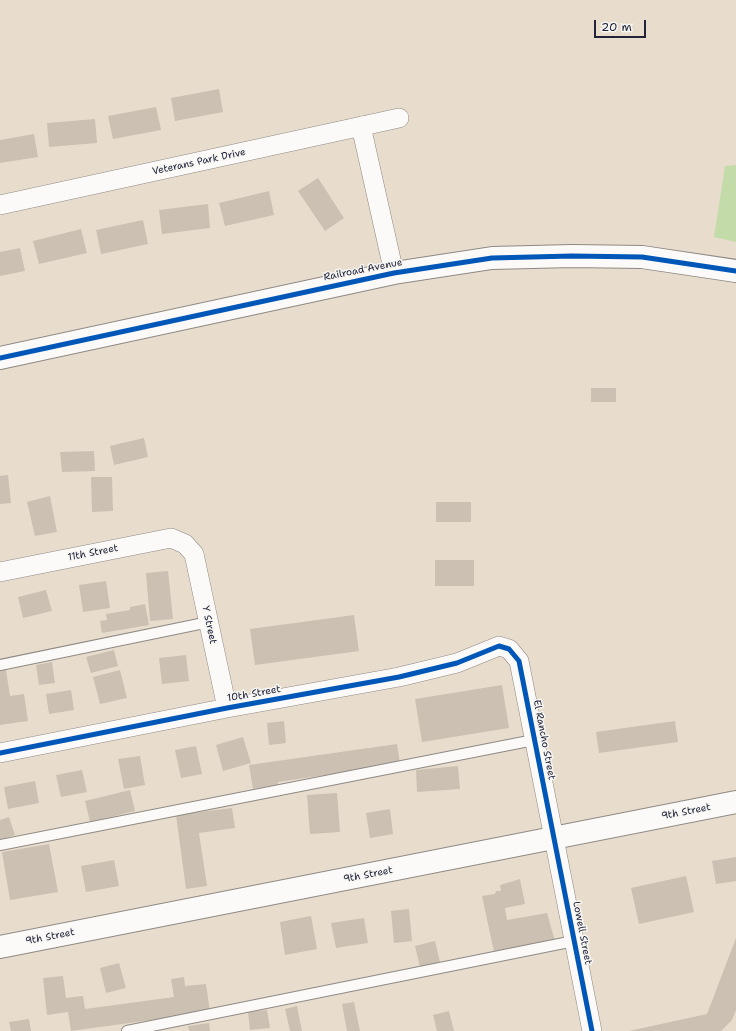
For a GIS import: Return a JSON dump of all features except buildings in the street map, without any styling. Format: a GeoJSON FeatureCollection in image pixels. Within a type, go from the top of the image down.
{"type":"FeatureCollection","features":[{"type":"Feature","properties":{"kind":"main road","name":"Railroad Avenue"},"geometry":{"type":"LineString","coordinates":[[0,358],[394,273],[492,258],[572,256],[642,257],[736,271]]}},
{"type":"Feature","properties":{"kind":"main road","name":"9th Street"},"geometry":{"type":"LineString","coordinates":[[0,947],[736,802]]}},
{"type":"Feature","properties":{"kind":"street","name":"Veterans Park Drive"},"geometry":{"type":"LineString","coordinates":[[0,205],[399,118]]}},
{"type":"Feature","properties":{"kind":"street"},"geometry":{"type":"LineString","coordinates":[[361,126],[394,273]]}},
{"type":"Feature","properties":{"kind":"street","name":"11th Street"},"geometry":{"type":"LineString","coordinates":[[0,572],[171,538],[185,544]]}},
{"type":"Feature","properties":{"kind":"street","name":"Y Street"},"geometry":{"type":"LineString","coordinates":[[185,544],[194,554],[227,708]]}},
{"type":"Feature","properties":{"kind":"street","name":"10th Street"},"geometry":{"type":"LineString","coordinates":[[0,754],[227,708],[399,677],[457,663],[499,646],[509,649]]}},
{"type":"Feature","properties":{"kind":"street","name":"El Rancho Street"},"geometry":{"type":"LineString","coordinates":[[509,649],[519,661],[554,838]]}},
{"type":"Feature","properties":{"kind":"street","name":"Lowell Street"},"geometry":{"type":"LineString","coordinates":[[554,838],[592,1031]]}},
{"type":"Feature","properties":{"kind":"lane"},"geometry":{"type":"LineString","coordinates":[[0,665],[209,622]]}},
{"type":"Feature","properties":{"kind":"lane"},"geometry":{"type":"LineString","coordinates":[[0,845],[534,740]]}},
{"type":"Feature","properties":{"kind":"lane"},"geometry":{"type":"LineString","coordinates":[[127,1031],[574,941]]}},
{"type":"Feature","properties":{"kind":"green space"},"geometry":{"type":"Polygon","coordinates":[[[736,165],[736,242],[714,237],[725,166],[736,165]]]}},
{"type":"Feature","properties":{"kind":"cycle path"},"geometry":{"type":"LineString","coordinates":[[0,358],[394,273],[492,258],[572,256],[642,257],[736,271]]}},
{"type":"Feature","properties":{"kind":"cycle path"},"geometry":{"type":"LineString","coordinates":[[0,753],[227,708],[399,677],[457,663],[499,646],[509,649],[519,661],[592,1031]]}}]}
